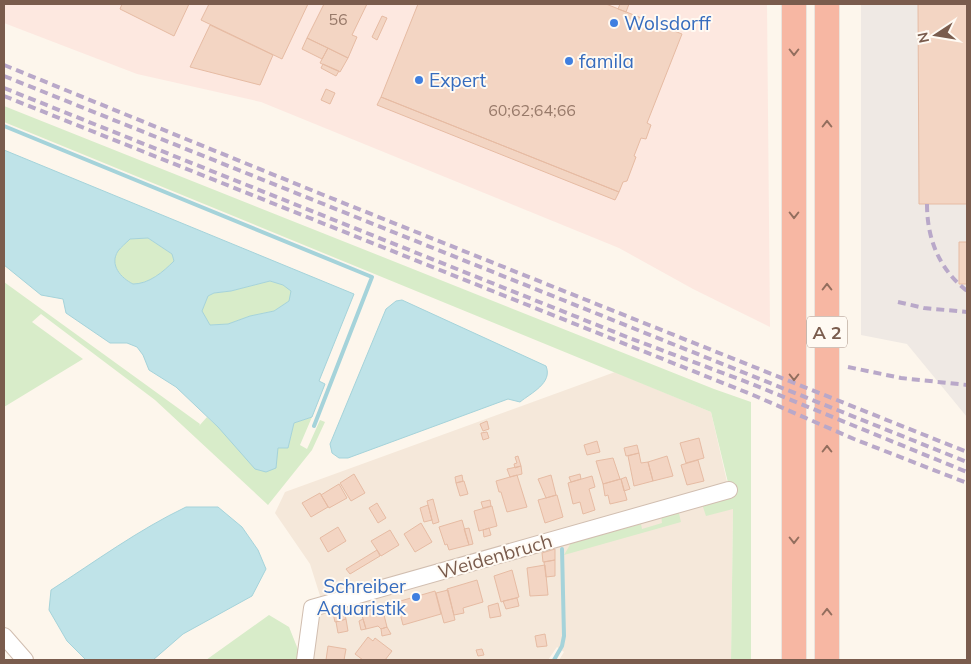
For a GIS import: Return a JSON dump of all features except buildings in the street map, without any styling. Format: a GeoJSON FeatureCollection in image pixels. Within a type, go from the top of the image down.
{"type":"FeatureCollection","features":[{"type":"Feature","properties":{"kind":"highway","name":"A 2"},"geometry":{"type":"LineString","coordinates":[[794,4],[794,660]]}},
{"type":"Feature","properties":{"kind":"highway","name":"A 2"},"geometry":{"type":"LineString","coordinates":[[827,4],[827,660]]}},
{"type":"Feature","properties":{"kind":"street","name":"Weidenbruch"},"geometry":{"type":"LineString","coordinates":[[305,660],[312,608],[728,490]]}},
{"type":"Feature","properties":{"kind":"street"},"geometry":{"type":"LineString","coordinates":[[4,636],[25,660]]}},
{"type":"Feature","properties":{"kind":"shaded area"},"geometry":{"type":"Polygon","coordinates":[[[4,4],[767,4],[770,327],[693,289],[619,248],[261,102],[137,74],[4,23],[4,4]]]}},
{"type":"Feature","properties":{"kind":"shaded area"},"geometry":{"type":"Polygon","coordinates":[[[861,4],[967,4],[967,417],[907,344],[861,335],[861,4]]]}},
{"type":"Feature","properties":{"kind":"shaded area"},"geometry":{"type":"Polygon","coordinates":[[[615,372],[711,412],[733,508],[731,660],[559,660],[564,652],[557,647],[548,660],[313,660],[322,602],[310,564],[275,513],[285,492],[615,372]]]}},
{"type":"Feature","properties":{"kind":"green space"},"geometry":{"type":"Polygon","coordinates":[[[4,106],[714,389],[751,402],[751,660],[731,660],[733,509],[706,516],[702,504],[731,495],[711,412],[4,122],[4,106]]]}},
{"type":"Feature","properties":{"kind":"green space"},"geometry":{"type":"Polygon","coordinates":[[[148,238],[172,254],[174,261],[150,280],[133,284],[121,275],[116,266],[116,256],[130,239],[148,238]]]}},
{"type":"Feature","properties":{"kind":"green space"},"geometry":{"type":"Polygon","coordinates":[[[270,281],[283,285],[292,291],[289,301],[274,311],[250,316],[228,324],[210,325],[202,311],[208,296],[214,293],[231,291],[270,281]]]}},
{"type":"Feature","properties":{"kind":"green space"},"geometry":{"type":"Polygon","coordinates":[[[4,282],[200,424],[199,426],[207,417],[218,427],[278,447],[288,447],[294,423],[312,417],[300,445],[307,449],[320,420],[325,422],[312,450],[268,505],[155,400],[41,314],[32,322],[83,359],[4,407],[4,282]]]}},
{"type":"Feature","properties":{"kind":"green space"},"geometry":{"type":"Polygon","coordinates":[[[678,509],[681,522],[564,555],[571,543],[641,524],[642,529],[662,523],[661,514],[678,509]]]}},
{"type":"Feature","properties":{"kind":"green space"},"geometry":{"type":"Polygon","coordinates":[[[269,615],[289,627],[299,652],[297,660],[206,660],[269,615]]]}},
{"type":"Feature","properties":{"kind":"water"},"geometry":{"type":"Polygon","coordinates":[[[4,150],[354,294],[319,381],[325,384],[312,417],[294,423],[288,448],[278,448],[276,468],[266,472],[255,469],[218,427],[176,387],[149,370],[143,355],[137,347],[127,343],[110,343],[66,313],[63,299],[41,295],[4,265],[4,150]],[[148,238],[130,239],[116,256],[116,266],[121,275],[133,284],[150,280],[174,261],[172,254],[148,238]],[[270,281],[231,291],[214,293],[208,296],[202,311],[210,325],[228,324],[250,316],[274,311],[289,301],[291,291],[283,285],[270,281]]]}},
{"type":"Feature","properties":{"kind":"water"},"geometry":{"type":"Polygon","coordinates":[[[402,300],[546,366],[546,378],[540,387],[520,402],[508,399],[348,458],[339,458],[332,453],[330,444],[386,309],[396,301],[402,300]]]}},
{"type":"Feature","properties":{"kind":"water"},"geometry":{"type":"Polygon","coordinates":[[[186,507],[218,507],[242,527],[258,550],[266,569],[252,596],[183,634],[153,660],[86,660],[67,641],[49,610],[51,590],[134,536],[186,507]]]}},
{"type":"Feature","properties":{"kind":"waterway"},"geometry":{"type":"LineString","coordinates":[[4,126],[372,277],[314,426]]}},
{"type":"Feature","properties":{"kind":"waterway"},"geometry":{"type":"LineString","coordinates":[[554,660],[562,646],[564,636],[562,549]]}},
{"type":"Feature","properties":{"kind":"railway"},"geometry":{"type":"LineString","coordinates":[[4,65],[967,452]]}},
{"type":"Feature","properties":{"kind":"railway"},"geometry":{"type":"LineString","coordinates":[[4,76],[967,462]]}},
{"type":"Feature","properties":{"kind":"railway"},"geometry":{"type":"LineString","coordinates":[[4,88],[627,337],[752,384],[967,472]]}},
{"type":"Feature","properties":{"kind":"railway"},"geometry":{"type":"LineString","coordinates":[[4,96],[753,395],[854,439],[967,483]]}},
{"type":"Feature","properties":{"kind":"railway"},"geometry":{"type":"LineString","coordinates":[[927,204],[929,229],[936,252],[949,273],[967,291]]}},
{"type":"Feature","properties":{"kind":"railway"},"geometry":{"type":"LineString","coordinates":[[898,302],[924,308],[967,312]]}},
{"type":"Feature","properties":{"kind":"railway"},"geometry":{"type":"LineString","coordinates":[[848,367],[901,378],[967,385]]}},
{"type":"Feature","properties":{"kind":"place","name":"Wolsdorff"},"geometry":{"type":"Point","coordinates":[614,23]}},
{"type":"Feature","properties":{"kind":"place","name":"famila"},"geometry":{"type":"Point","coordinates":[569,61]}},
{"type":"Feature","properties":{"kind":"place","name":"Expert"},"geometry":{"type":"Point","coordinates":[419,80]}},
{"type":"Feature","properties":{"kind":"place","name":"Schreiber Aquaristik"},"geometry":{"type":"Point","coordinates":[416,597]}}]}
